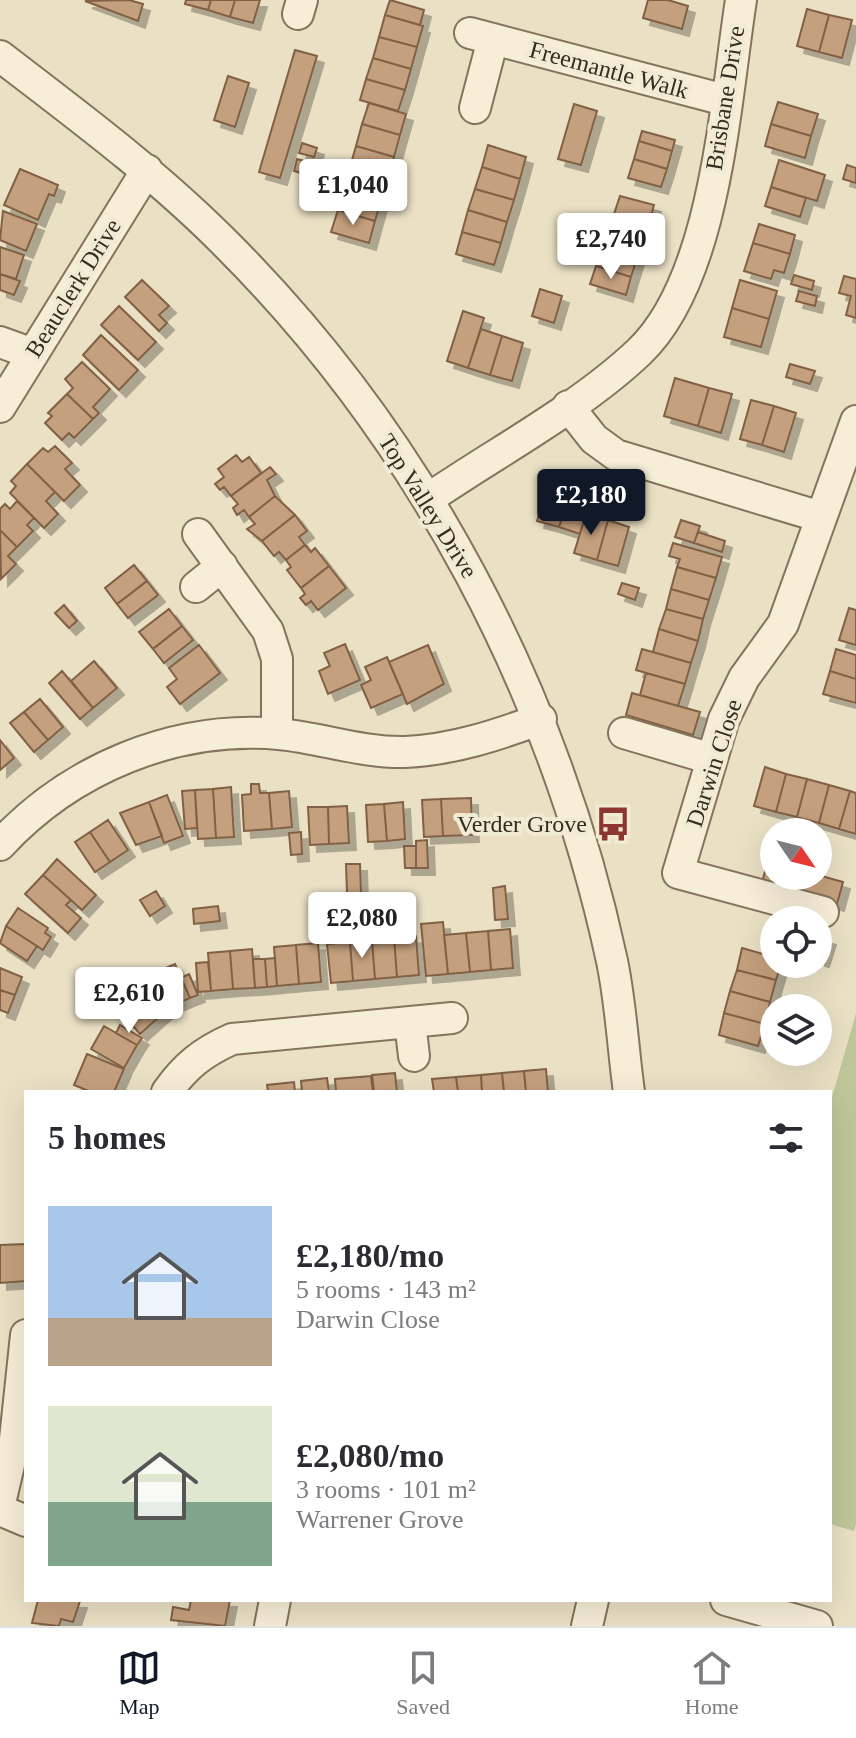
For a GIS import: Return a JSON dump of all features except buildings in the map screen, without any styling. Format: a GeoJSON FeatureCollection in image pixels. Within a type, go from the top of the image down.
{"type":"FeatureCollection","features":[{"type":"Feature","properties":{"kind":"street","name":"Brisbane Drive"},"geometry":{"type":"LineString","coordinates":[[428,499],[568,406],[640,351],[677,302],[704,232],[741,0]]}},
{"type":"Feature","properties":{"kind":"street","name":"Freemantle Walk"},"geometry":{"type":"LineString","coordinates":[[475,108],[481,36],[725,100]]}},
{"type":"Feature","properties":{"kind":"street","name":"Top Valley Drive"},"geometry":{"type":"LineString","coordinates":[[0,56],[147,170],[227,244],[301,324],[357,394],[428,499],[484,598],[541,719],[581,837],[612,964],[629,1090]]}},
{"type":"Feature","properties":{"kind":"street","name":"Beauclerk Drive"},"geometry":{"type":"LineString","coordinates":[[0,407],[147,170]]}},
{"type":"Feature","properties":{"kind":"street"},"geometry":{"type":"LineString","coordinates":[[0,342],[33,354]]}},
{"type":"Feature","properties":{"kind":"street"},"geometry":{"type":"LineString","coordinates":[[568,406],[594,439],[616,455],[821,517]]}},
{"type":"Feature","properties":{"kind":"street","name":"Darwin Close"},"geometry":{"type":"LineString","coordinates":[[801,906],[678,873],[676,835],[712,759],[730,703],[783,624],[856,421]]}},
{"type":"Feature","properties":{"kind":"street"},"geometry":{"type":"LineString","coordinates":[[198,534],[268,631],[277,659],[277,734]]}},
{"type":"Feature","properties":{"kind":"street"},"geometry":{"type":"LineString","coordinates":[[196,587],[222,566]]}},
{"type":"Feature","properties":{"kind":"street"},"geometry":{"type":"LineString","coordinates":[[0,845],[27,816],[76,780],[127,756],[210,736],[277,734],[376,752],[408,752],[493,737],[541,719]]}},
{"type":"Feature","properties":{"kind":"street"},"geometry":{"type":"LineString","coordinates":[[624,733],[712,759]]}},
{"type":"Feature","properties":{"kind":"street"},"geometry":{"type":"LineString","coordinates":[[168,1090],[182,1070],[205,1051],[232,1039],[452,1018]]}},
{"type":"Feature","properties":{"kind":"street"},"geometry":{"type":"LineString","coordinates":[[410,1022],[414,1056]]}},
{"type":"Feature","properties":{"kind":"street"},"geometry":{"type":"LineString","coordinates":[[0,1329],[24,1328]]}},
{"type":"Feature","properties":{"kind":"street"},"geometry":{"type":"LineString","coordinates":[[0,1503],[15,1439],[24,1354]]}},
{"type":"Feature","properties":{"kind":"street"},"geometry":{"type":"LineString","coordinates":[[0,1510],[24,1520]]}},
{"type":"Feature","properties":{"kind":"street"},"geometry":{"type":"LineString","coordinates":[[270,1626],[275,1602]]}},
{"type":"Feature","properties":{"kind":"street"},"geometry":{"type":"LineString","coordinates":[[587,1626],[593,1602]]}},
{"type":"Feature","properties":{"kind":"street"},"geometry":{"type":"LineString","coordinates":[[733,1602],[809,1625]]}},
{"type":"Feature","properties":{"kind":"green space"},"geometry":{"type":"Polygon","coordinates":[[[856,1013],[854,1531],[832,1525],[832,1097],[856,1013]]]}},
{"type":"Feature","properties":{"kind":"place","name":"Verder Grove"},"geometry":{"type":"Point","coordinates":[613,824]}}]}
